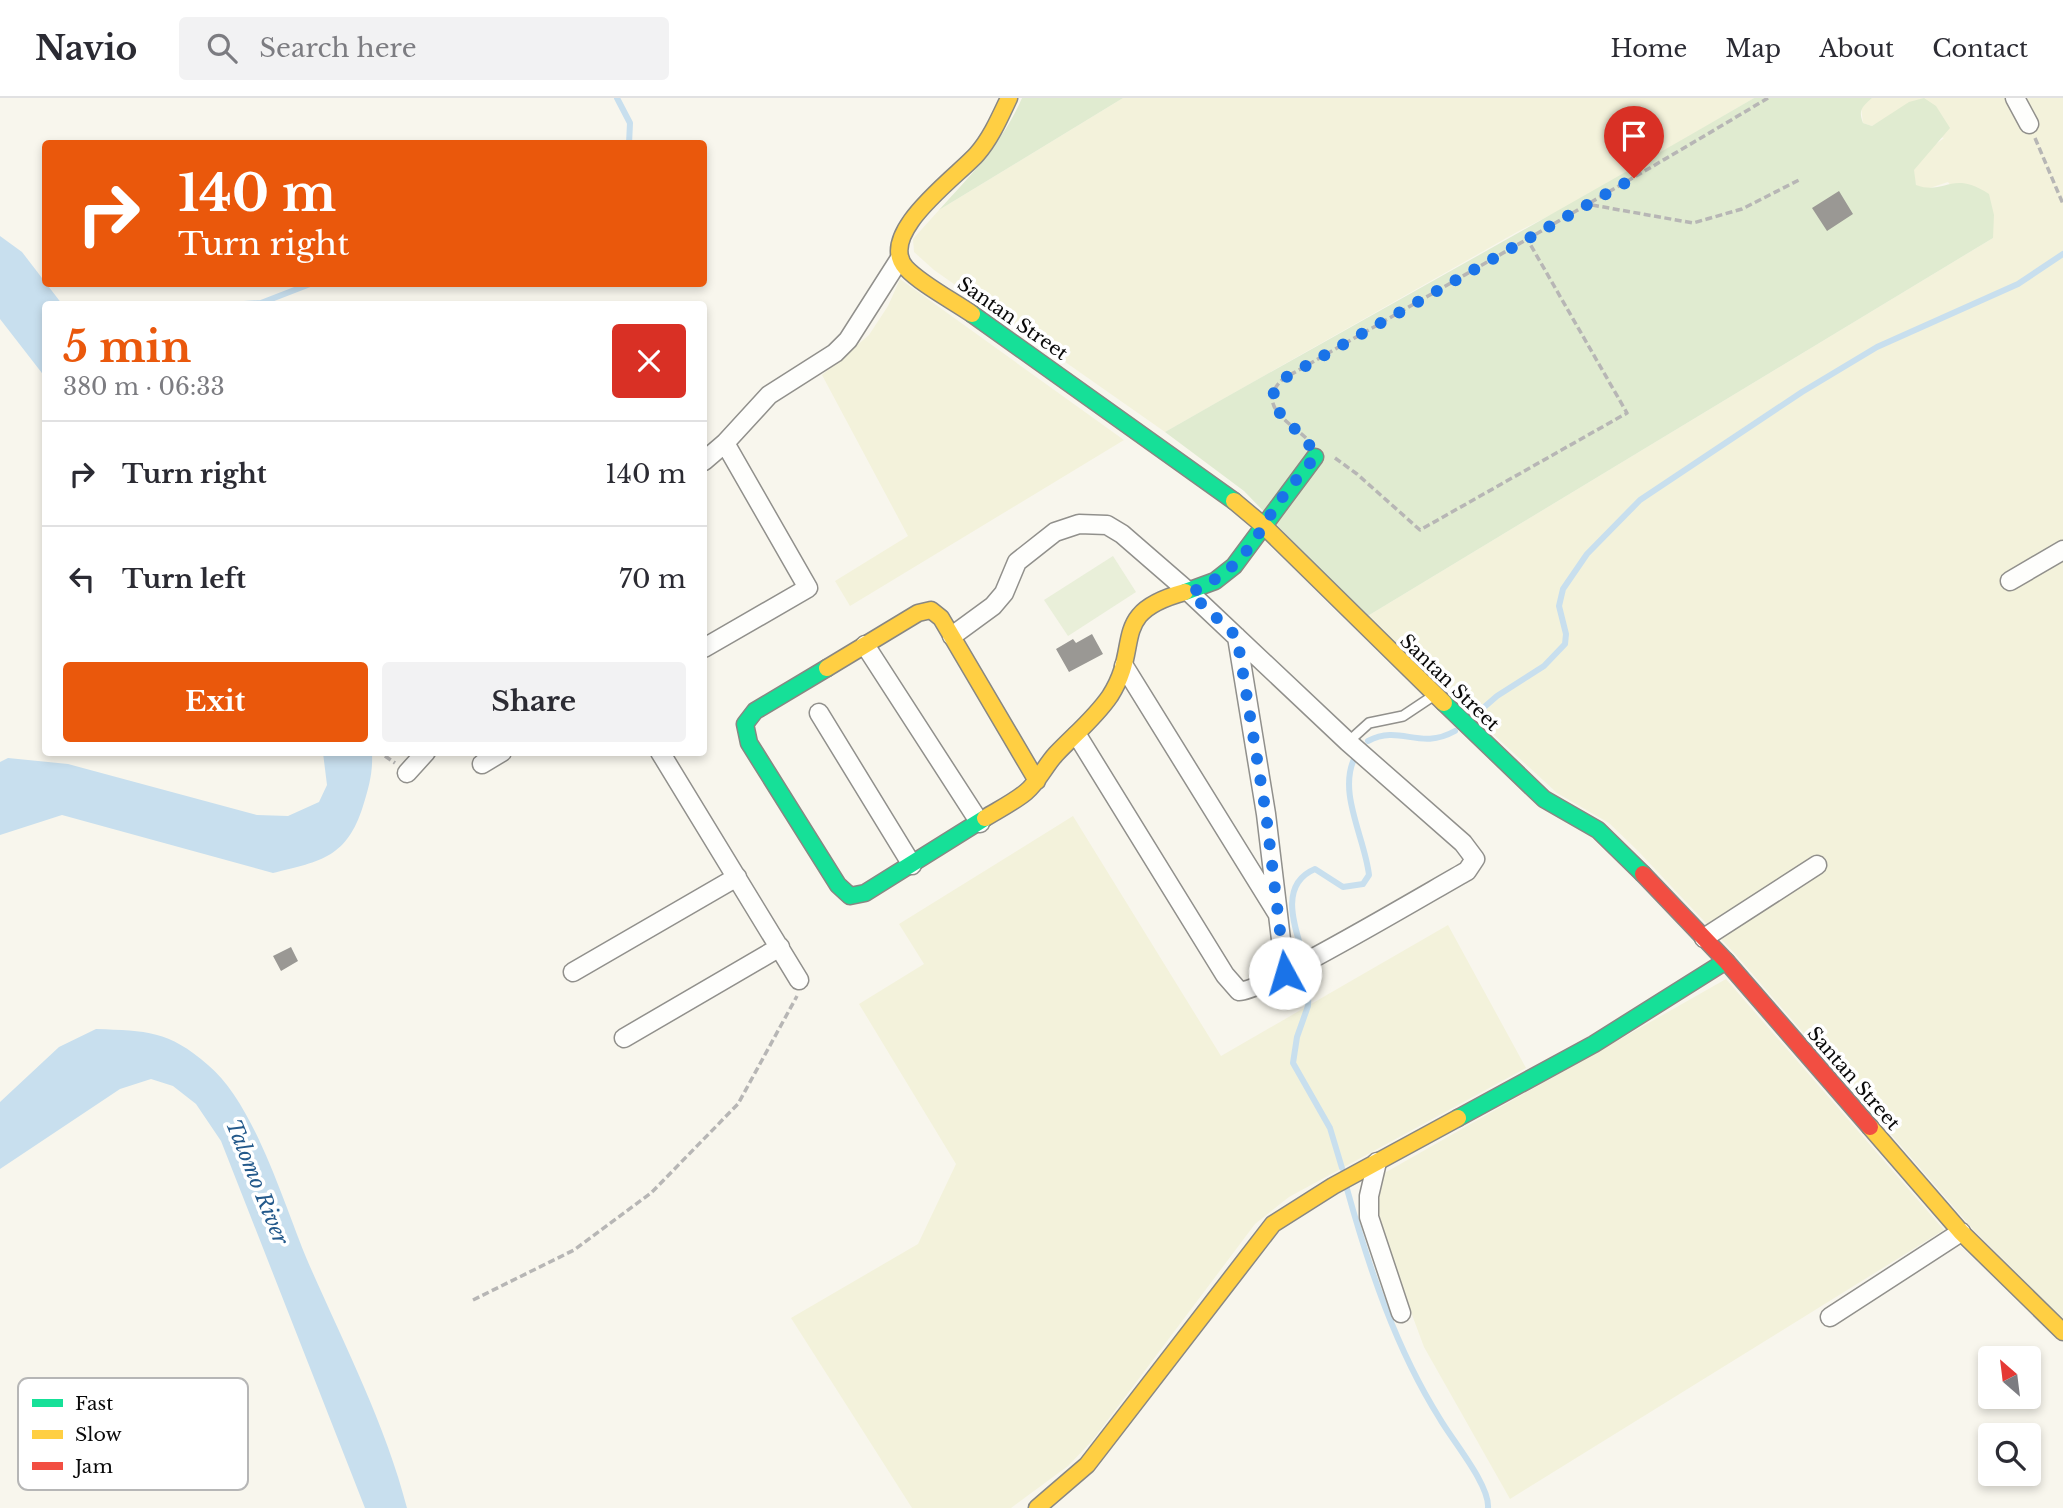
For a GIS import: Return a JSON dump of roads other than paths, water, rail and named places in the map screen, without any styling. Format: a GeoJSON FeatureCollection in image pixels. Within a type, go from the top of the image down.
{"type":"FeatureCollection","features":[{"type":"Feature","properties":{"kind":"street"},"geometry":{"type":"LineString","coordinates":[[707,458],[769,395],[835,353],[848,340],[899,260],[897,250],[906,225],[977,154],[992,133],[1009,98]]}},
{"type":"Feature","properties":{"kind":"street"},"geometry":{"type":"LineString","coordinates":[[2015,98],[2029,124]]}},
{"type":"Feature","properties":{"kind":"street","name":"Santan Street"},"geometry":{"type":"LineString","coordinates":[[899,260],[915,275],[1229,497],[1265,527],[1433,696],[1544,799],[1598,830],[1726,961],[1961,1232],[2063,1332]]}},
{"type":"Feature","properties":{"kind":"street"},"geometry":{"type":"LineString","coordinates":[[707,646],[808,588],[725,443]]}},
{"type":"Feature","properties":{"kind":"street"},"geometry":{"type":"LineString","coordinates":[[1037,781],[952,636],[936,613],[926,610],[755,711],[745,724],[745,733],[844,892],[850,896],[865,893],[980,824],[1012,803],[1037,781],[1047,764],[1109,699],[1124,666],[1128,635],[1143,610],[1152,603],[1190,593],[1216,580],[1237,562],[1315,457]]}},
{"type":"Feature","properties":{"kind":"street"},"geometry":{"type":"LineString","coordinates":[[952,636],[993,606],[1004,593],[1017,562],[1055,532],[1079,524],[1107,525],[1122,534],[1190,593],[1348,741],[1463,843],[1475,859],[1466,871],[1254,990],[1244,992],[1234,988],[1077,735]]}},
{"type":"Feature","properties":{"kind":"street"},"geometry":{"type":"LineString","coordinates":[[2010,581],[2063,550]]}},
{"type":"Feature","properties":{"kind":"street"},"geometry":{"type":"LineString","coordinates":[[1237,637],[1256,744],[1285,973]]}},
{"type":"Feature","properties":{"kind":"street"},"geometry":{"type":"LineString","coordinates":[[865,645],[980,824]]}},
{"type":"Feature","properties":{"kind":"street"},"geometry":{"type":"LineString","coordinates":[[1124,666],[1280,919]]}},
{"type":"Feature","properties":{"kind":"street"},"geometry":{"type":"LineString","coordinates":[[819,713],[912,864]]}},
{"type":"Feature","properties":{"kind":"street"},"geometry":{"type":"LineString","coordinates":[[407,773],[422,756]]}},
{"type":"Feature","properties":{"kind":"street"},"geometry":{"type":"LineString","coordinates":[[482,764],[495,756]]}},
{"type":"Feature","properties":{"kind":"street"},"geometry":{"type":"LineString","coordinates":[[662,756],[799,980]]}},
{"type":"Feature","properties":{"kind":"street"},"geometry":{"type":"LineString","coordinates":[[1704,939],[1817,865]]}},
{"type":"Feature","properties":{"kind":"street"},"geometry":{"type":"LineString","coordinates":[[573,972],[737,877]]}},
{"type":"Feature","properties":{"kind":"street"},"geometry":{"type":"LineString","coordinates":[[624,1038],[780,947]]}},
{"type":"Feature","properties":{"kind":"street"},"geometry":{"type":"LineString","coordinates":[[1037,1508],[1087,1465],[1209,1310],[1250,1250],[1273,1224],[1302,1204],[1594,1044],[1726,961]]}},
{"type":"Feature","properties":{"kind":"street"},"geometry":{"type":"LineString","coordinates":[[1377,1163],[1369,1196],[1368,1217],[1401,1313]]}},
{"type":"Feature","properties":{"kind":"street"},"geometry":{"type":"LineString","coordinates":[[1830,1317],[1961,1232]]}},
{"type":"Feature","properties":{"kind":"lane"},"geometry":{"type":"LineString","coordinates":[[1348,741],[1369,723],[1403,716],[1433,696]]}},
{"type":"Feature","properties":{"kind":"water"},"geometry":{"type":"Polygon","coordinates":[[[0,236],[22,252],[42,278],[42,287],[49,287],[60,301],[42,301],[42,373],[0,319],[0,236]]]}},
{"type":"Feature","properties":{"kind":"water"},"geometry":{"type":"Polygon","coordinates":[[[323,756],[372,756],[367,792],[357,823],[349,836],[330,854],[319,860],[273,873],[62,815],[0,835],[0,762],[8,758],[68,764],[257,815],[288,816],[319,802],[327,785],[323,756]]]}},
{"type":"Feature","properties":{"kind":"water","name":"Talomo River"},"geometry":{"type":"Polygon","coordinates":[[[96,1029],[143,1032],[181,1045],[194,1053],[225,1082],[240,1104],[267,1157],[308,1262],[375,1414],[407,1508],[365,1508],[221,1141],[196,1104],[173,1086],[151,1079],[120,1089],[0,1169],[0,1102],[59,1047],[96,1029]]]}},
{"type":"Feature","properties":{"kind":"waterway"},"geometry":{"type":"LineString","coordinates":[[617,98],[630,123],[629,140]]}},
{"type":"Feature","properties":{"kind":"waterway"},"geometry":{"type":"LineString","coordinates":[[1474,716],[1497,696],[1544,666],[1565,644],[1566,634],[1559,606],[1563,589],[1587,554],[1640,500],[1802,392],[1877,347],[2018,284],[2063,254]]}},
{"type":"Feature","properties":{"kind":"waterway"},"geometry":{"type":"LineString","coordinates":[[266,301],[302,287]]}},
{"type":"Feature","properties":{"kind":"waterway"},"geometry":{"type":"LineString","coordinates":[[1368,741],[1390,735],[1431,739],[1455,731]]}},
{"type":"Feature","properties":{"kind":"waterway"},"geometry":{"type":"LineString","coordinates":[[1303,954],[1292,906],[1293,895],[1304,876],[1315,869],[1343,887],[1363,884],[1369,875],[1350,800],[1350,771],[1355,757]]}},
{"type":"Feature","properties":{"kind":"waterway"},"geometry":{"type":"LineString","coordinates":[[1309,975],[1308,1006],[1297,1037],[1293,1063],[1330,1128],[1342,1168]]}},
{"type":"Feature","properties":{"kind":"waterway"},"geometry":{"type":"LineString","coordinates":[[1347,1189],[1374,1278],[1397,1336],[1424,1392],[1477,1475],[1487,1498],[1488,1508]]}}]}
